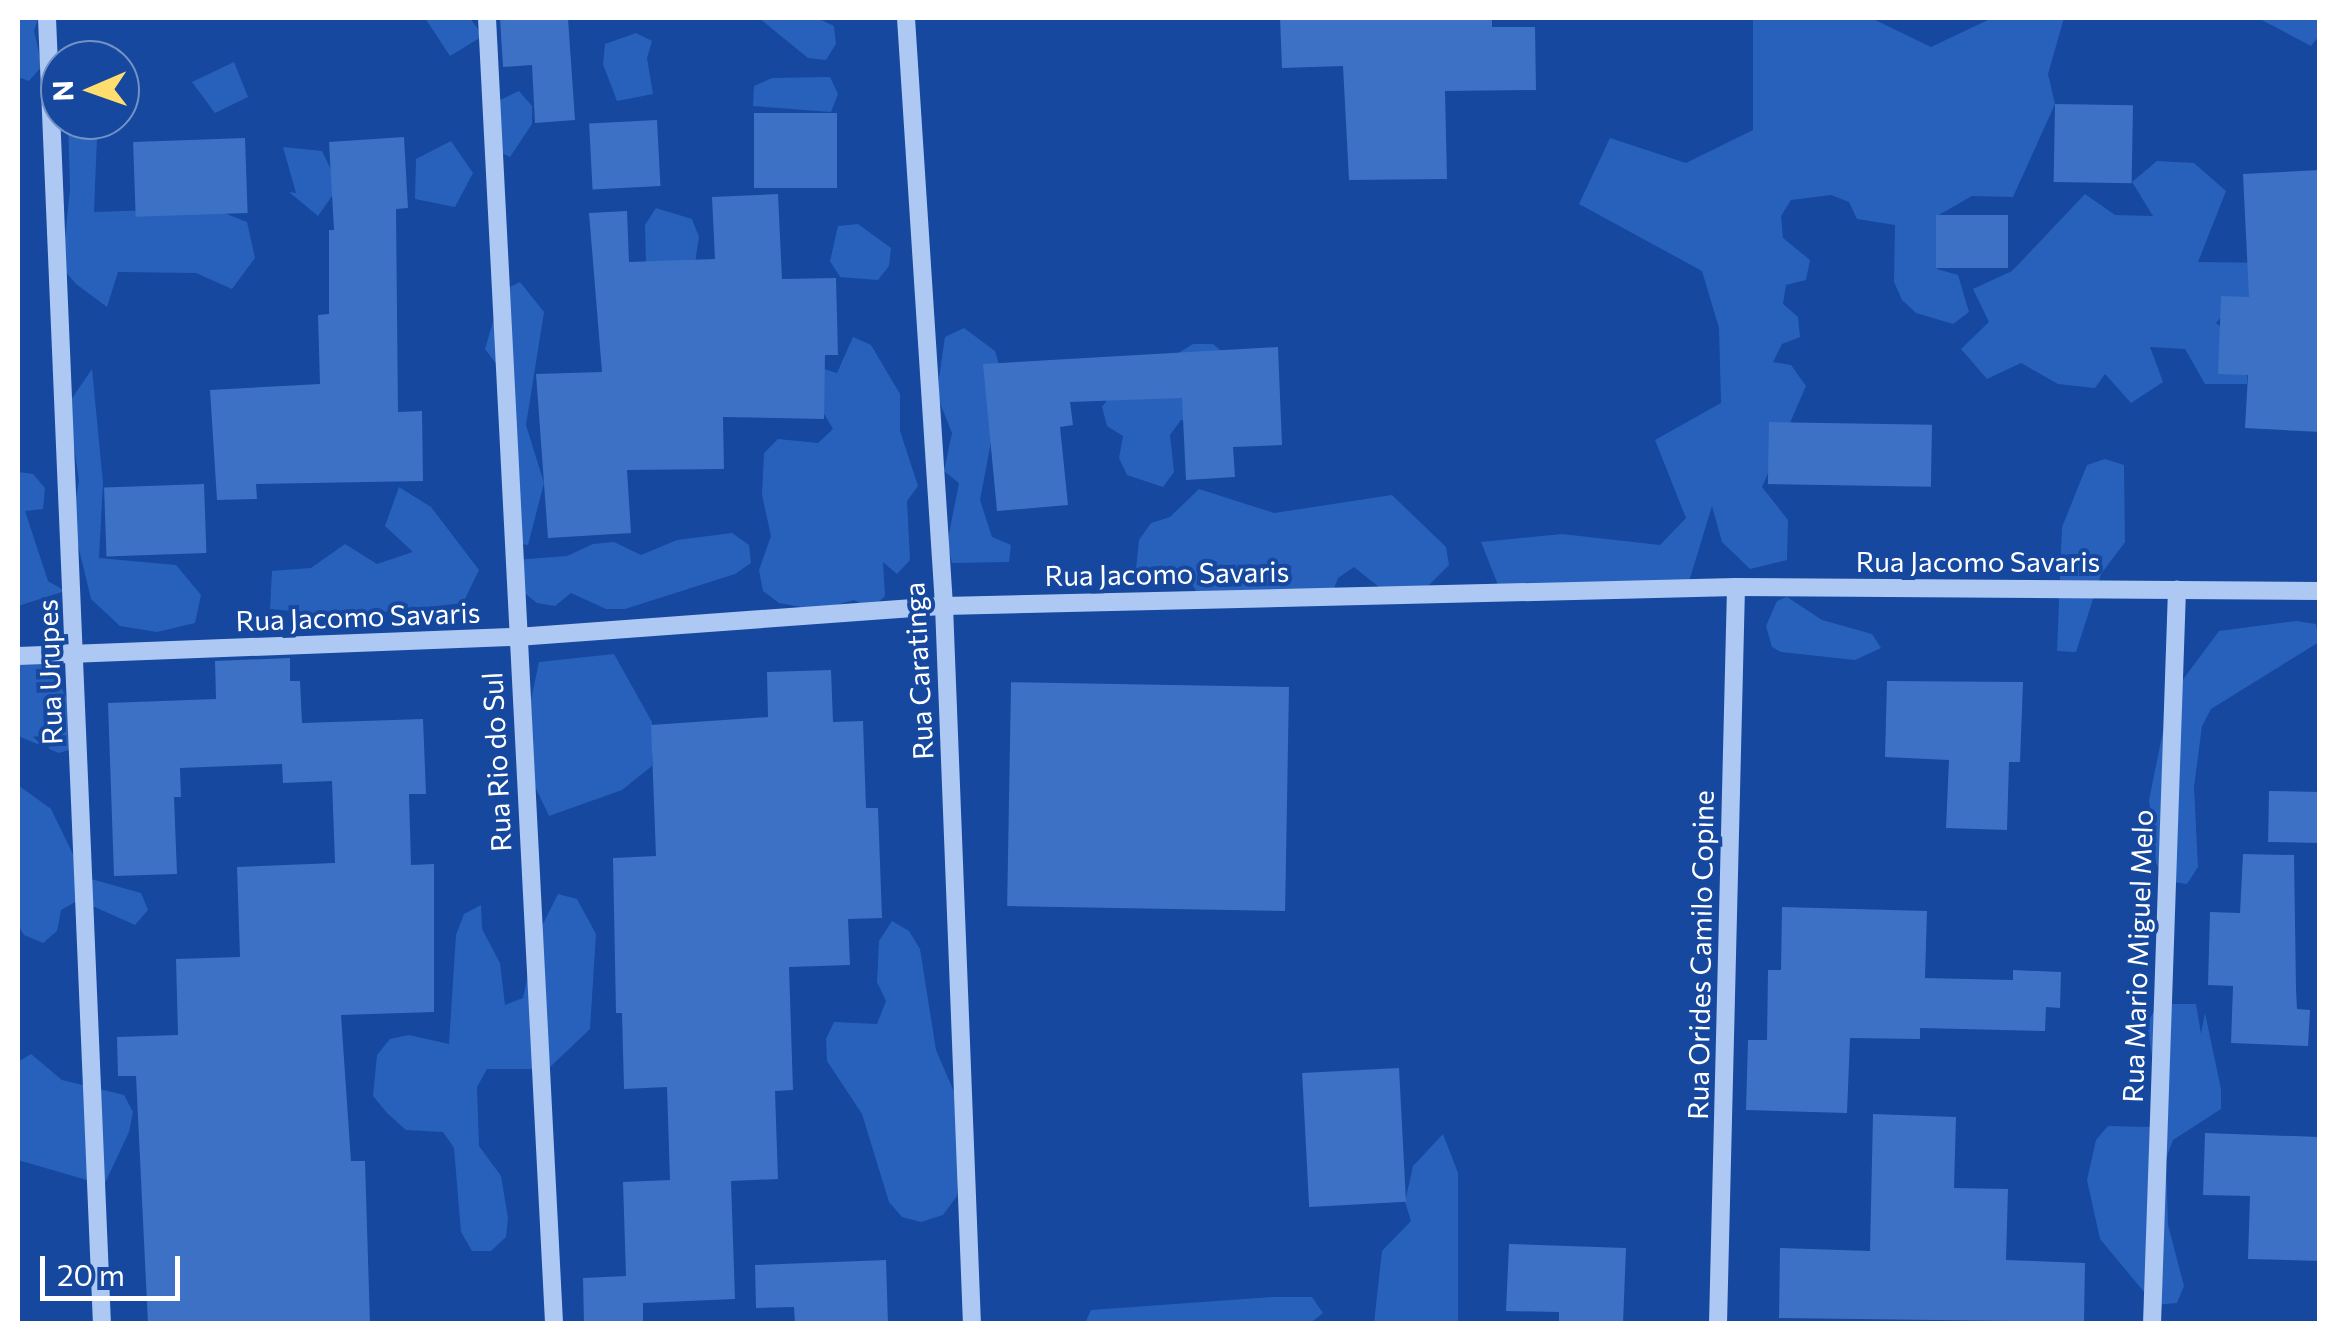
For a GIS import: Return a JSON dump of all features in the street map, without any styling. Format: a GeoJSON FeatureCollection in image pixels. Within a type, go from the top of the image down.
{"type":"FeatureCollection","features":[{"type":"Feature","properties":{"kind":"street","name":"Rua Urupes"},"geometry":{"type":"LineString","coordinates":[[47,18],[102,1324]]}},
{"type":"Feature","properties":{"kind":"street","name":"Rua Rio do Sul"},"geometry":{"type":"LineString","coordinates":[[487,18],[554,1324]]}},
{"type":"Feature","properties":{"kind":"street","name":"Rua Caratinga"},"geometry":{"type":"LineString","coordinates":[[906,18],[944,606],[972,1324]]}},
{"type":"Feature","properties":{"kind":"street","name":"Rua Jacomo Savaris"},"geometry":{"type":"LineString","coordinates":[[18,656],[517,638],[944,606],[1736,587],[2320,591]]}},
{"type":"Feature","properties":{"kind":"street","name":"Rua Orides Camilo Copine"},"geometry":{"type":"LineString","coordinates":[[1718,1324],[1736,587]]}},
{"type":"Feature","properties":{"kind":"street","name":"Rua Mario Miguel Melo"},"geometry":{"type":"LineString","coordinates":[[2152,1324],[2177,589]]}},
{"type":"Feature","properties":{"kind":"shaded area"},"geometry":{"type":"Polygon","coordinates":[[[18,18],[38,18],[34,31],[40,68],[29,81],[18,77],[18,18]]]}},
{"type":"Feature","properties":{"kind":"shaded area"},"geometry":{"type":"Polygon","coordinates":[[[425,18],[470,18],[483,36],[450,56],[425,18]]]}},
{"type":"Feature","properties":{"kind":"shaded area"},"geometry":{"type":"Polygon","coordinates":[[[759,18],[817,18],[834,26],[836,44],[826,60],[808,58],[759,18]]]}},
{"type":"Feature","properties":{"kind":"shaded area"},"geometry":{"type":"Polygon","coordinates":[[[1753,18],[1871,18],[1931,47],[1992,18],[2064,18],[2048,74],[2055,104],[2013,197],[1972,196],[1937,216],[1937,269],[1958,275],[1969,312],[1953,324],[1916,313],[1902,300],[1894,282],[1895,225],[1857,219],[1849,202],[1831,195],[1791,200],[1781,216],[1783,238],[1810,260],[1806,280],[1786,285],[1783,304],[1798,317],[1800,337],[1782,344],[1773,362],[1791,365],[1806,386],[1762,487],[1788,520],[1787,560],[1750,569],[1722,542],[1712,506],[1688,585],[1504,600],[1481,542],[1562,534],[1660,545],[1686,518],[1655,440],[1721,403],[1719,328],[1702,271],[1579,204],[1610,138],[1686,163],[1753,130],[1753,18]]]}},
{"type":"Feature","properties":{"kind":"shaded area"},"geometry":{"type":"Polygon","coordinates":[[[2258,18],[2319,18],[2319,36],[2311,46],[2258,18]]]}},
{"type":"Feature","properties":{"kind":"shaded area"},"geometry":{"type":"Polygon","coordinates":[[[636,33],[652,41],[647,58],[653,94],[617,101],[603,64],[605,44],[636,33]]]}},
{"type":"Feature","properties":{"kind":"shaded area"},"geometry":{"type":"Polygon","coordinates":[[[234,62],[248,97],[215,113],[192,82],[234,62]]]}},
{"type":"Feature","properties":{"kind":"shaded area"},"geometry":{"type":"Polygon","coordinates":[[[830,77],[838,94],[831,112],[753,106],[754,86],[772,78],[830,77]]]}},
{"type":"Feature","properties":{"kind":"shaded area"},"geometry":{"type":"Polygon","coordinates":[[[519,91],[532,106],[532,124],[510,157],[493,149],[493,120],[500,100],[519,91]]]}},
{"type":"Feature","properties":{"kind":"shaded area"},"geometry":{"type":"Polygon","coordinates":[[[69,140],[97,140],[94,212],[211,208],[247,222],[255,258],[232,289],[196,273],[118,272],[107,307],[62,268],[70,189],[69,140]]]}},
{"type":"Feature","properties":{"kind":"shaded area"},"geometry":{"type":"Polygon","coordinates":[[[451,141],[473,173],[455,207],[415,199],[416,159],[451,141]]]}},
{"type":"Feature","properties":{"kind":"shaded area"},"geometry":{"type":"Polygon","coordinates":[[[283,147],[322,151],[339,186],[318,216],[289,192],[296,193],[283,147]]]}},
{"type":"Feature","properties":{"kind":"shaded area"},"geometry":{"type":"Polygon","coordinates":[[[2157,161],[2194,163],[2226,191],[2198,262],[2277,263],[2277,299],[2239,297],[2216,323],[2248,347],[2247,384],[2205,384],[2185,349],[2150,347],[2163,382],[2131,403],[2105,374],[2095,388],[2058,384],[2021,363],[1987,379],[1961,349],[1989,322],[1973,289],[2012,271],[2085,194],[2115,215],[2153,216],[2132,182],[2157,161]]]}},
{"type":"Feature","properties":{"kind":"shaded area"},"geometry":{"type":"Polygon","coordinates":[[[656,208],[692,219],[699,237],[692,283],[646,266],[645,225],[656,208]]]}},
{"type":"Feature","properties":{"kind":"shaded area"},"geometry":{"type":"Polygon","coordinates":[[[858,224],[891,248],[889,266],[878,280],[840,277],[830,261],[838,226],[858,224]]]}},
{"type":"Feature","properties":{"kind":"shaded area"},"geometry":{"type":"Polygon","coordinates":[[[520,282],[544,312],[526,425],[544,483],[528,545],[510,542],[497,365],[485,349],[502,291],[520,282]]]}},
{"type":"Feature","properties":{"kind":"shaded area"},"geometry":{"type":"Polygon","coordinates":[[[964,328],[995,351],[1003,379],[980,500],[992,537],[1011,545],[1009,562],[952,563],[947,544],[959,483],[944,471],[952,433],[938,398],[939,378],[945,337],[964,328]]]}},
{"type":"Feature","properties":{"kind":"shaded area"},"geometry":{"type":"Polygon","coordinates":[[[853,337],[871,345],[900,394],[900,431],[918,486],[907,501],[910,560],[897,574],[883,562],[885,596],[871,609],[854,600],[818,610],[779,603],[763,591],[759,570],[771,536],[762,495],[764,453],[778,439],[818,443],[833,429],[823,412],[818,367],[837,373],[853,337]]]}},
{"type":"Feature","properties":{"kind":"shaded area"},"geometry":{"type":"Polygon","coordinates":[[[1193,344],[1213,344],[1227,356],[1202,422],[1181,420],[1170,435],[1174,472],[1163,487],[1127,475],[1119,458],[1123,436],[1107,426],[1102,407],[1112,394],[1193,344]]]}},
{"type":"Feature","properties":{"kind":"shaded area"},"geometry":{"type":"Polygon","coordinates":[[[92,369],[103,483],[99,558],[176,565],[201,595],[195,623],[157,632],[120,626],[91,599],[72,520],[79,481],[68,404],[92,369]]]}},
{"type":"Feature","properties":{"kind":"shaded area"},"geometry":{"type":"Polygon","coordinates":[[[2105,459],[2124,465],[2125,542],[2101,574],[2076,652],[2057,651],[2062,527],[2087,465],[2105,459]]]}},
{"type":"Feature","properties":{"kind":"shaded area"},"geometry":{"type":"Polygon","coordinates":[[[18,472],[33,474],[45,488],[43,509],[25,511],[48,581],[65,591],[18,606],[18,472]]]}},
{"type":"Feature","properties":{"kind":"shaded area"},"geometry":{"type":"Polygon","coordinates":[[[399,487],[431,507],[479,570],[463,603],[347,616],[270,609],[272,571],[311,568],[345,544],[377,564],[413,552],[385,526],[399,487]]]}},
{"type":"Feature","properties":{"kind":"shaded area"},"geometry":{"type":"Polygon","coordinates":[[[1199,489],[1274,513],[1392,495],[1446,547],[1449,565],[1422,592],[1384,591],[1354,567],[1338,578],[1331,597],[1199,596],[1189,579],[1171,571],[1154,581],[1135,579],[1139,540],[1151,523],[1170,517],[1199,489]]]}},
{"type":"Feature","properties":{"kind":"shaded area"},"geometry":{"type":"Polygon","coordinates":[[[732,533],[749,545],[751,563],[735,574],[625,609],[606,609],[571,593],[555,606],[537,603],[507,579],[515,560],[567,556],[593,544],[614,542],[641,555],[677,540],[732,533]]]}},
{"type":"Feature","properties":{"kind":"shaded area"},"geometry":{"type":"Polygon","coordinates":[[[1787,597],[1822,620],[1872,634],[1881,648],[1855,660],[1781,652],[1772,647],[1766,626],[1777,601],[1787,597]]]}},
{"type":"Feature","properties":{"kind":"shaded area"},"geometry":{"type":"Polygon","coordinates":[[[2296,621],[2316,624],[2319,642],[2211,709],[2202,726],[2194,787],[2198,867],[2187,884],[2166,881],[2156,863],[2149,800],[2170,697],[2219,631],[2296,621]]]}},
{"type":"Feature","properties":{"kind":"shaded area"},"geometry":{"type":"Polygon","coordinates":[[[18,649],[45,659],[74,711],[78,747],[59,753],[18,736],[18,649]]]}},
{"type":"Feature","properties":{"kind":"shaded area"},"geometry":{"type":"Polygon","coordinates":[[[614,654],[652,722],[652,766],[622,790],[549,816],[532,780],[531,700],[539,662],[614,654]]]}},
{"type":"Feature","properties":{"kind":"shaded area"},"geometry":{"type":"Polygon","coordinates":[[[18,785],[51,809],[84,877],[141,893],[148,910],[135,925],[79,900],[61,910],[57,931],[43,943],[24,935],[18,925],[18,785]]]}},
{"type":"Feature","properties":{"kind":"shaded area"},"geometry":{"type":"Polygon","coordinates":[[[558,894],[577,899],[596,934],[590,1029],[548,1069],[487,1069],[477,1087],[479,1146],[501,1176],[508,1218],[506,1237],[491,1251],[472,1251],[461,1232],[454,1148],[443,1132],[406,1130],[387,1113],[373,1096],[377,1055],[390,1039],[409,1035],[449,1044],[456,935],[464,914],[481,905],[482,929],[500,963],[505,1005],[523,998],[537,936],[558,894]]]}},
{"type":"Feature","properties":{"kind":"shaded area"},"geometry":{"type":"Polygon","coordinates":[[[892,921],[909,931],[920,949],[936,1050],[963,1113],[957,1196],[943,1215],[921,1222],[902,1217],[889,1202],[862,1114],[827,1061],[826,1039],[834,1022],[877,1024],[886,1001],[877,982],[879,941],[892,921]]]}},
{"type":"Feature","properties":{"kind":"shaded area"},"geometry":{"type":"Polygon","coordinates":[[[2158,1004],[2196,1004],[2201,1034],[2205,1013],[2221,1089],[2221,1109],[2173,1140],[2166,1159],[2168,1225],[2184,1286],[2177,1303],[2155,1305],[2100,1239],[2087,1180],[2096,1140],[2108,1126],[2149,1127],[2161,1113],[2147,1024],[2158,1004]]]}},
{"type":"Feature","properties":{"kind":"shaded area"},"geometry":{"type":"Polygon","coordinates":[[[31,1054],[62,1080],[124,1095],[133,1112],[129,1132],[104,1185],[18,1160],[18,1062],[31,1054]]]}},
{"type":"Feature","properties":{"kind":"shaded area"},"geometry":{"type":"Polygon","coordinates":[[[1443,1134],[1458,1173],[1458,1323],[1374,1323],[1382,1251],[1411,1221],[1405,1202],[1413,1166],[1443,1134]]]}},
{"type":"Feature","properties":{"kind":"shaded area"},"geometry":{"type":"Polygon","coordinates":[[[1312,1297],[1323,1313],[1309,1324],[1085,1323],[1091,1310],[1312,1297]]]}},
{"type":"Feature","properties":{"kind":"building"},"geometry":{"type":"Polygon","coordinates":[[[500,18],[568,18],[575,120],[535,123],[532,65],[503,67],[500,18]]]}},
{"type":"Feature","properties":{"kind":"building"},"geometry":{"type":"Polygon","coordinates":[[[1280,18],[1492,18],[1492,27],[1535,27],[1536,90],[1445,91],[1447,179],[1349,180],[1343,66],[1282,68],[1280,18]]]}},
{"type":"Feature","properties":{"kind":"building"},"geometry":{"type":"Polygon","coordinates":[[[2055,104],[2133,105],[2132,183],[2054,182],[2055,104]]]}},
{"type":"Feature","properties":{"kind":"building"},"geometry":{"type":"Polygon","coordinates":[[[754,113],[837,113],[837,188],[754,188],[754,113]]]}},
{"type":"Feature","properties":{"kind":"building"},"geometry":{"type":"Polygon","coordinates":[[[657,120],[660,186],[593,189],[589,124],[657,120]]]}},
{"type":"Feature","properties":{"kind":"building"},"geometry":{"type":"Polygon","coordinates":[[[404,137],[408,208],[396,209],[398,412],[422,411],[423,481],[256,484],[257,499],[217,500],[210,390],[320,384],[318,315],[329,314],[329,230],[334,230],[329,142],[404,137]]]}},
{"type":"Feature","properties":{"kind":"building"},"geometry":{"type":"Polygon","coordinates":[[[245,138],[248,213],[136,217],[133,142],[245,138]]]}},
{"type":"Feature","properties":{"kind":"building"},"geometry":{"type":"Polygon","coordinates":[[[2320,170],[2320,432],[2245,428],[2248,375],[2218,374],[2221,296],[2249,297],[2243,174],[2320,170]]]}},
{"type":"Feature","properties":{"kind":"building"},"geometry":{"type":"Polygon","coordinates":[[[778,194],[782,279],[836,278],[838,355],[825,355],[824,419],[723,417],[724,469],[627,470],[631,533],[548,538],[536,374],[602,372],[589,213],[627,211],[629,262],[715,259],[712,197],[778,194]]]}},
{"type":"Feature","properties":{"kind":"building"},"geometry":{"type":"Polygon","coordinates":[[[1936,215],[2008,215],[2008,268],[1936,268],[1936,215]]]}},
{"type":"Feature","properties":{"kind":"building"},"geometry":{"type":"Polygon","coordinates":[[[1278,347],[1282,445],[1233,447],[1235,477],[1186,480],[1182,398],[1070,402],[1073,425],[1060,427],[1068,505],[997,511],[983,364],[1278,347]]]}},
{"type":"Feature","properties":{"kind":"building"},"geometry":{"type":"Polygon","coordinates":[[[1769,422],[1932,425],[1931,487],[1768,484],[1769,422]]]}},
{"type":"Feature","properties":{"kind":"building"},"geometry":{"type":"Polygon","coordinates":[[[204,484],[206,553],[106,556],[104,487],[204,484]]]}},
{"type":"Feature","properties":{"kind":"building"},"geometry":{"type":"Polygon","coordinates":[[[290,658],[290,681],[300,681],[302,723],[423,719],[426,794],[409,794],[411,865],[434,864],[434,1012],[341,1015],[351,1161],[365,1161],[370,1324],[148,1324],[136,1076],[118,1076],[117,1037],[178,1035],[176,959],[240,957],[237,867],[335,863],[332,781],[283,783],[282,764],[180,768],[181,797],[174,797],[177,874],[114,876],[108,703],[216,699],[215,661],[290,658]]]}},
{"type":"Feature","properties":{"kind":"building"},"geometry":{"type":"Polygon","coordinates":[[[831,670],[833,722],[863,721],[866,808],[878,808],[882,918],[848,919],[850,965],[789,967],[793,1090],[775,1091],[778,1179],[731,1181],[735,1299],[643,1303],[643,1324],[584,1324],[583,1278],[626,1276],[623,1182],[670,1180],[667,1087],[624,1089],[622,1013],[616,1013],[613,858],[656,856],[651,725],[768,717],[767,672],[831,670]]]}},
{"type":"Feature","properties":{"kind":"building"},"geometry":{"type":"Polygon","coordinates":[[[1887,681],[2023,682],[2020,762],[2009,762],[2007,830],[1946,828],[1949,760],[1885,757],[1887,681]]]}},
{"type":"Feature","properties":{"kind":"building"},"geometry":{"type":"Polygon","coordinates":[[[1011,682],[1289,687],[1285,911],[1007,906],[1011,682]]]}},
{"type":"Feature","properties":{"kind":"building"},"geometry":{"type":"Polygon","coordinates":[[[2269,791],[2320,792],[2319,843],[2268,842],[2269,791]]]}},
{"type":"Feature","properties":{"kind":"building"},"geometry":{"type":"Polygon","coordinates":[[[2243,854],[2294,855],[2297,1009],[2310,1010],[2308,1046],[2231,1043],[2233,986],[2208,985],[2210,912],[2240,913],[2243,854]]]}},
{"type":"Feature","properties":{"kind":"building"},"geometry":{"type":"Polygon","coordinates":[[[1782,907],[1927,911],[1925,978],[2013,980],[2013,970],[2061,972],[2060,1008],[2046,1007],[2045,1031],[1920,1028],[1920,1039],[1850,1038],[1847,1113],[1746,1110],[1748,1040],[1767,1040],[1768,970],[1781,970],[1782,907]]]}},
{"type":"Feature","properties":{"kind":"building"},"geometry":{"type":"Polygon","coordinates":[[[1399,1068],[1406,1202],[1309,1207],[1302,1073],[1399,1068]]]}},
{"type":"Feature","properties":{"kind":"building"},"geometry":{"type":"Polygon","coordinates":[[[1873,1114],[1956,1117],[1954,1188],[2008,1189],[2006,1260],[2085,1263],[2084,1322],[1779,1318],[1780,1248],[1870,1251],[1873,1114]]]}},
{"type":"Feature","properties":{"kind":"building"},"geometry":{"type":"Polygon","coordinates":[[[2205,1133],[2320,1137],[2320,1261],[2248,1259],[2250,1196],[2203,1195],[2205,1133]]]}},
{"type":"Feature","properties":{"kind":"building"},"geometry":{"type":"Polygon","coordinates":[[[1509,1244],[1626,1248],[1623,1324],[1559,1324],[1559,1312],[1506,1311],[1509,1244]]]}},
{"type":"Feature","properties":{"kind":"building"},"geometry":{"type":"Polygon","coordinates":[[[886,1260],[888,1324],[795,1324],[794,1307],[756,1308],[755,1265],[886,1260]]]}}]}
